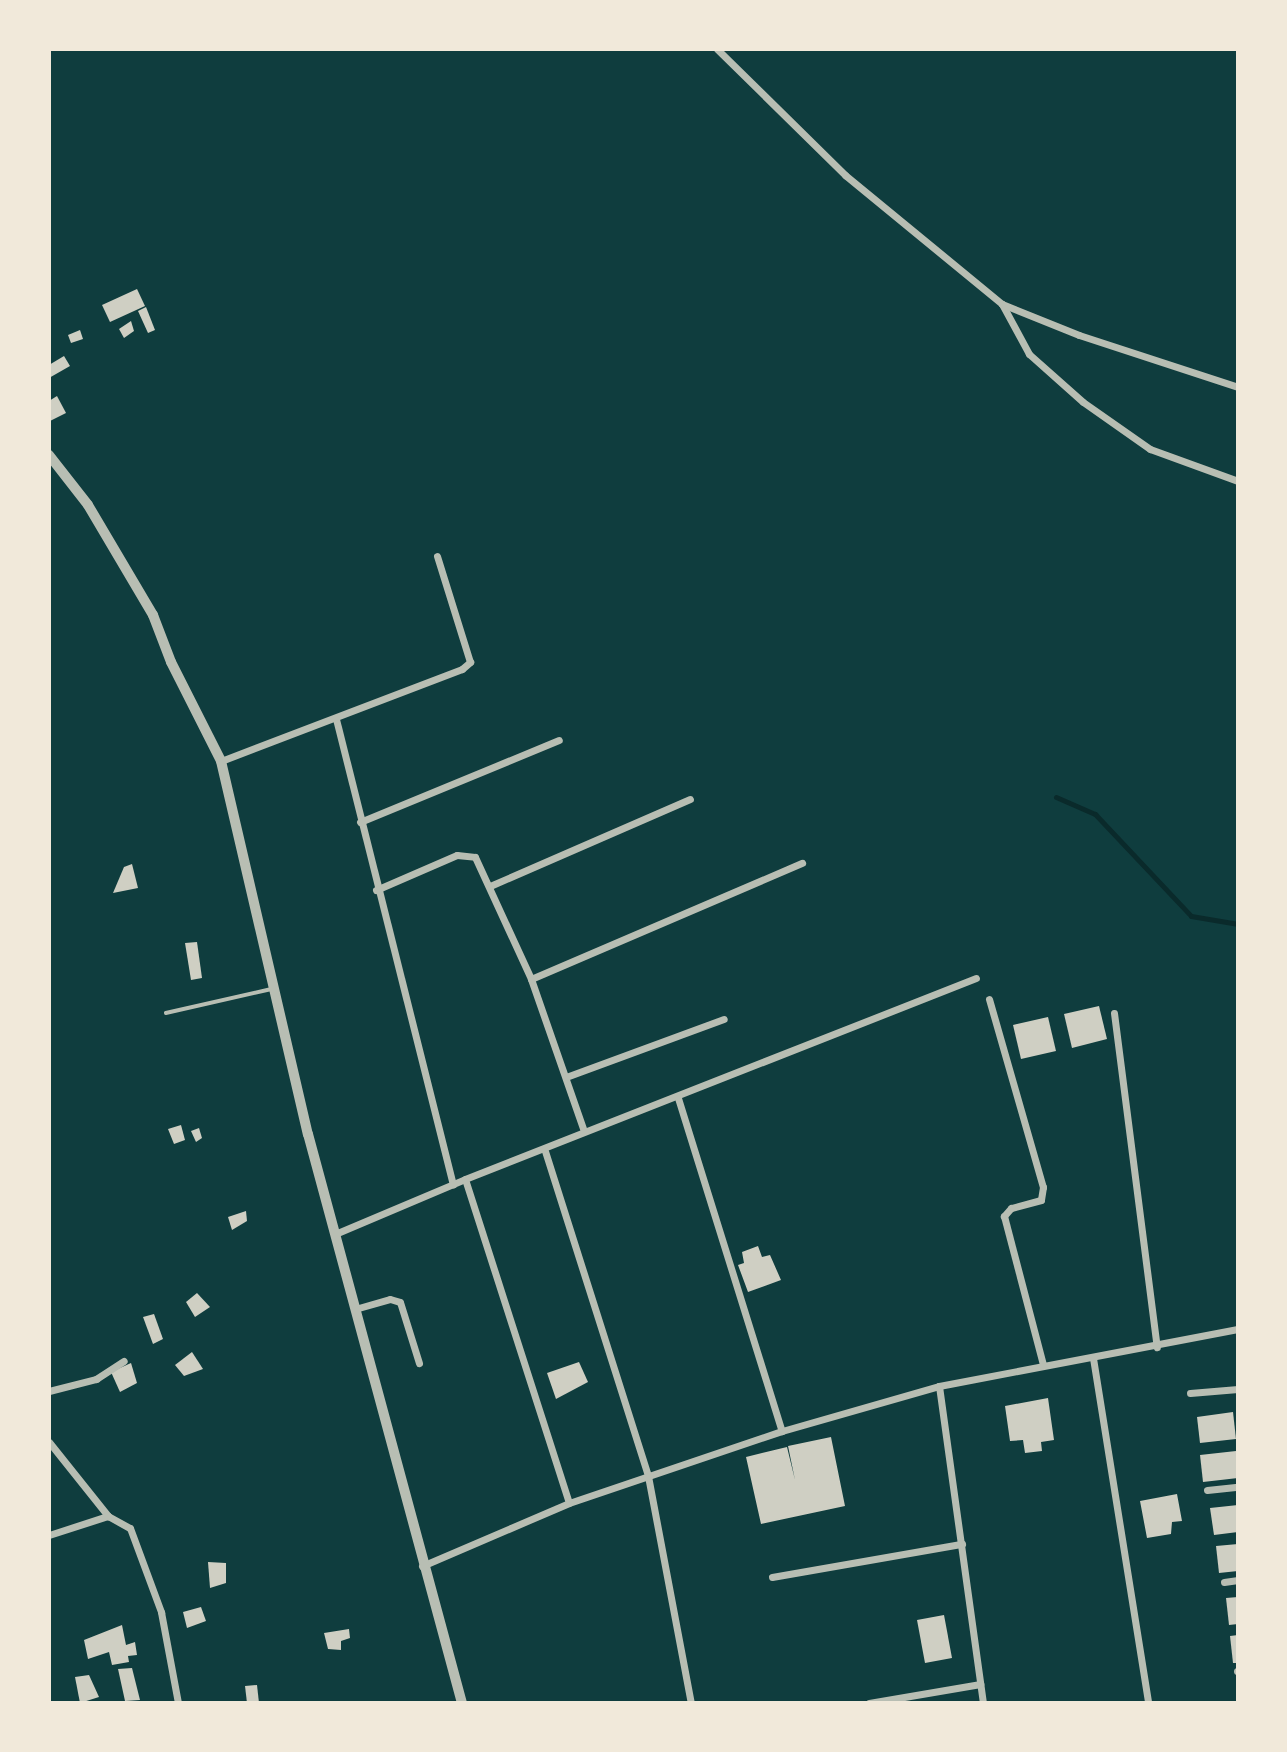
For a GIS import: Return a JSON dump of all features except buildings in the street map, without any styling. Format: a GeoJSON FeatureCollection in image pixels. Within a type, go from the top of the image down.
{"type":"FeatureCollection","features":[{"type":"Feature","properties":{"kind":"street"},"geometry":{"type":"LineString","coordinates":[[716,49],[845,175],[1002,304],[1238,387]]}},
{"type":"Feature","properties":{"kind":"street"},"geometry":{"type":"LineString","coordinates":[[1002,304],[1029,354],[1083,402],[1150,449],[1238,481]]}},
{"type":"Feature","properties":{"kind":"street"},"geometry":{"type":"LineString","coordinates":[[49,455],[88,505],[153,615],[171,662],[221,761],[335,1234],[421,1566],[461,1703]]}},
{"type":"Feature","properties":{"kind":"street"},"geometry":{"type":"LineString","coordinates":[[221,761],[462,669],[470,662],[437,556]]}},
{"type":"Feature","properties":{"kind":"street"},"geometry":{"type":"LineString","coordinates":[[336,719],[376,890],[453,1185]]}},
{"type":"Feature","properties":{"kind":"street"},"geometry":{"type":"LineString","coordinates":[[360,822],[559,740]]}},
{"type":"Feature","properties":{"kind":"street"},"geometry":{"type":"LineString","coordinates":[[490,886],[690,799]]}},
{"type":"Feature","properties":{"kind":"street"},"geometry":{"type":"LineString","coordinates":[[376,890],[457,855],[475,857],[531,979],[584,1131]]}},
{"type":"Feature","properties":{"kind":"street"},"geometry":{"type":"LineString","coordinates":[[531,979],[802,863]]}},
{"type":"Feature","properties":{"kind":"street"},"geometry":{"type":"LineString","coordinates":[[335,1234],[465,1178],[545,1151],[584,1131],[678,1098],[976,978]]}},
{"type":"Feature","properties":{"kind":"street"},"geometry":{"type":"LineString","coordinates":[[989,999],[1043,1187],[1041,1200],[1011,1208],[1004,1216],[1043,1365]]}},
{"type":"Feature","properties":{"kind":"street"},"geometry":{"type":"LineString","coordinates":[[1114,1013],[1157,1347]]}},
{"type":"Feature","properties":{"kind":"street"},"geometry":{"type":"LineString","coordinates":[[565,1077],[724,1019]]}},
{"type":"Feature","properties":{"kind":"street"},"geometry":{"type":"LineString","coordinates":[[678,1098],[782,1431]]}},
{"type":"Feature","properties":{"kind":"street"},"geometry":{"type":"LineString","coordinates":[[545,1151],[648,1476],[691,1703]]}},
{"type":"Feature","properties":{"kind":"street"},"geometry":{"type":"LineString","coordinates":[[465,1178],[569,1503]]}},
{"type":"Feature","properties":{"kind":"street"},"geometry":{"type":"LineString","coordinates":[[355,1309],[390,1299],[400,1302],[419,1363]]}},
{"type":"Feature","properties":{"kind":"street"},"geometry":{"type":"LineString","coordinates":[[421,1566],[569,1503],[782,1431],[939,1386],[1043,1365],[1157,1347],[1238,1329]]}},
{"type":"Feature","properties":{"kind":"street"},"geometry":{"type":"LineString","coordinates":[[1093,1359],[1148,1703]]}},
{"type":"Feature","properties":{"kind":"street"},"geometry":{"type":"LineString","coordinates":[[49,1391],[96,1380],[124,1361]]}},
{"type":"Feature","properties":{"kind":"street"},"geometry":{"type":"LineString","coordinates":[[939,1386],[983,1703]]}},
{"type":"Feature","properties":{"kind":"street"},"geometry":{"type":"LineString","coordinates":[[1190,1393],[1238,1389]]}},
{"type":"Feature","properties":{"kind":"street"},"geometry":{"type":"LineString","coordinates":[[49,1442],[108,1516],[130,1528],[161,1612],[178,1703]]}},
{"type":"Feature","properties":{"kind":"street"},"geometry":{"type":"LineString","coordinates":[[1207,1490],[1238,1487]]}},
{"type":"Feature","properties":{"kind":"street"},"geometry":{"type":"LineString","coordinates":[[49,1535],[108,1516]]}},
{"type":"Feature","properties":{"kind":"street"},"geometry":{"type":"LineString","coordinates":[[772,1577],[961,1544]]}},
{"type":"Feature","properties":{"kind":"street"},"geometry":{"type":"LineString","coordinates":[[1224,1582],[1238,1580]]}},
{"type":"Feature","properties":{"kind":"street"},"geometry":{"type":"LineString","coordinates":[[869,1703],[979,1684]]}},
{"type":"Feature","properties":{"kind":"lane"},"geometry":{"type":"LineString","coordinates":[[166,1013],[274,988]]}},
{"type":"Feature","properties":{"kind":"waterway"},"geometry":{"type":"LineString","coordinates":[[1056,797],[1095,814],[1191,916],[1238,924]]}}]}
